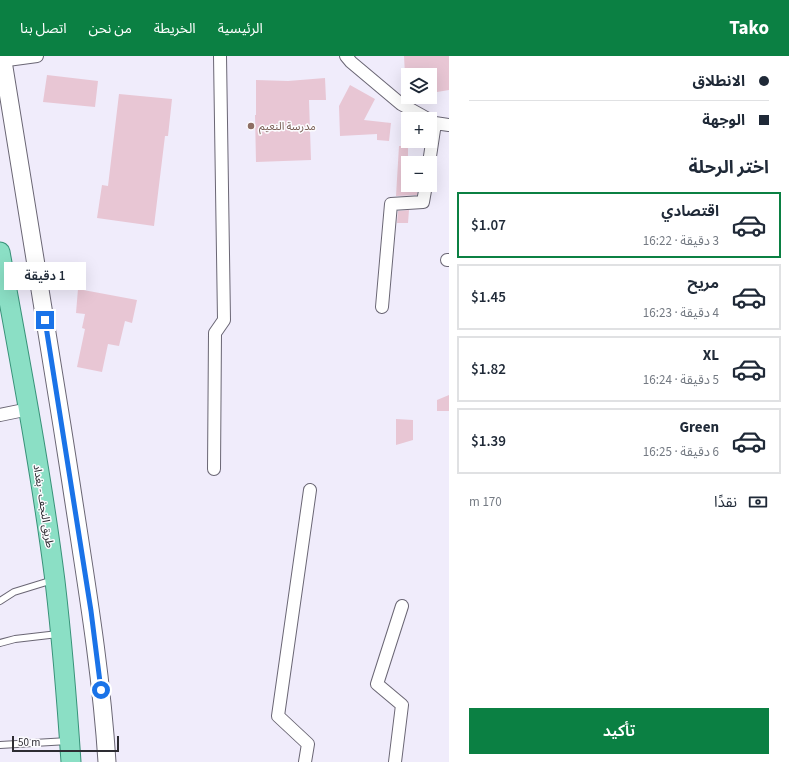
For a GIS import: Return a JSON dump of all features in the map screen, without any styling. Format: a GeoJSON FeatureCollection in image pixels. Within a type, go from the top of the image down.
{"type":"FeatureCollection","features":[{"type":"Feature","properties":{"kind":"main road","name":"طريق النجف - بغداد"},"geometry":{"type":"LineString","coordinates":[[0,252],[29,409],[55,579],[61,633],[71,762]]}},
{"type":"Feature","properties":{"kind":"street"},"geometry":{"type":"LineString","coordinates":[[37,56],[1,61],[31,228],[91,611],[108,762]]}},
{"type":"Feature","properties":{"kind":"street"},"geometry":{"type":"LineString","coordinates":[[214,469],[215,333],[224,320],[220,56]]}},
{"type":"Feature","properties":{"kind":"street"},"geometry":{"type":"LineString","coordinates":[[346,56],[401,104],[415,112]]}},
{"type":"Feature","properties":{"kind":"street"},"geometry":{"type":"LineString","coordinates":[[437,122],[449,125]]}},
{"type":"Feature","properties":{"kind":"street"},"geometry":{"type":"LineString","coordinates":[[382,307],[391,204],[423,202],[425,192]]}},
{"type":"Feature","properties":{"kind":"street"},"geometry":{"type":"LineString","coordinates":[[0,415],[29,409]]}},
{"type":"Feature","properties":{"kind":"street"},"geometry":{"type":"LineString","coordinates":[[306,762],[308,744],[278,716],[310,490]]}},
{"type":"Feature","properties":{"kind":"street"},"geometry":{"type":"LineString","coordinates":[[395,762],[402,705],[377,684],[402,606]]}},
{"type":"Feature","properties":{"kind":"lane"},"geometry":{"type":"LineString","coordinates":[[0,601],[14,592],[55,579]]}},
{"type":"Feature","properties":{"kind":"lane"},"geometry":{"type":"LineString","coordinates":[[0,643],[61,633]]}},
{"type":"Feature","properties":{"kind":"lane"},"geometry":{"type":"LineString","coordinates":[[0,745],[70,741]]}},
{"type":"Feature","properties":{"kind":"building"},"geometry":{"type":"Polygon","coordinates":[[[404,56],[449,56],[449,90],[437,92],[437,68],[405,68],[404,56]]]}},
{"type":"Feature","properties":{"kind":"building"},"geometry":{"type":"Polygon","coordinates":[[[47,75],[98,81],[95,107],[43,102],[47,75]]]}},
{"type":"Feature","properties":{"kind":"building"},"geometry":{"type":"Polygon","coordinates":[[[325,78],[326,100],[309,100],[311,160],[256,162],[256,80],[288,81],[325,78]]]}},
{"type":"Feature","properties":{"kind":"building"},"geometry":{"type":"Polygon","coordinates":[[[350,85],[375,99],[364,120],[391,123],[389,141],[377,140],[377,134],[340,136],[339,106],[350,85]]]}},
{"type":"Feature","properties":{"kind":"building"},"geometry":{"type":"Polygon","coordinates":[[[119,94],[172,99],[168,136],[165,136],[154,226],[97,218],[102,185],[108,186],[119,94]]]}},
{"type":"Feature","properties":{"kind":"building"},"geometry":{"type":"Polygon","coordinates":[[[399,146],[401,146],[401,148],[408,148],[408,156],[401,156],[401,192],[417,192],[417,195],[396,196],[399,146]]]}},
{"type":"Feature","properties":{"kind":"building"},"geometry":{"type":"Polygon","coordinates":[[[409,210],[408,223],[397,223],[398,211],[409,210]]]}},
{"type":"Feature","properties":{"kind":"building"},"geometry":{"type":"Polygon","coordinates":[[[78,289],[137,300],[132,323],[125,321],[119,346],[108,344],[102,372],[77,367],[85,329],[82,328],[85,314],[76,313],[78,289]]]}},
{"type":"Feature","properties":{"kind":"building"},"geometry":{"type":"Polygon","coordinates":[[[449,395],[449,411],[437,411],[437,400],[449,395]]]}},
{"type":"Feature","properties":{"kind":"building"},"geometry":{"type":"Polygon","coordinates":[[[396,419],[413,420],[413,440],[396,445],[396,419]]]}},
{"type":"Feature","properties":{"kind":"place","name":"مدرسة النعيم"},"geometry":{"type":"Point","coordinates":[251,126]}},
{"type":"Feature","properties":{"kind":"route"},"geometry":{"type":"LineString","coordinates":[[45,320],[91,611],[101,690]]}}]}
